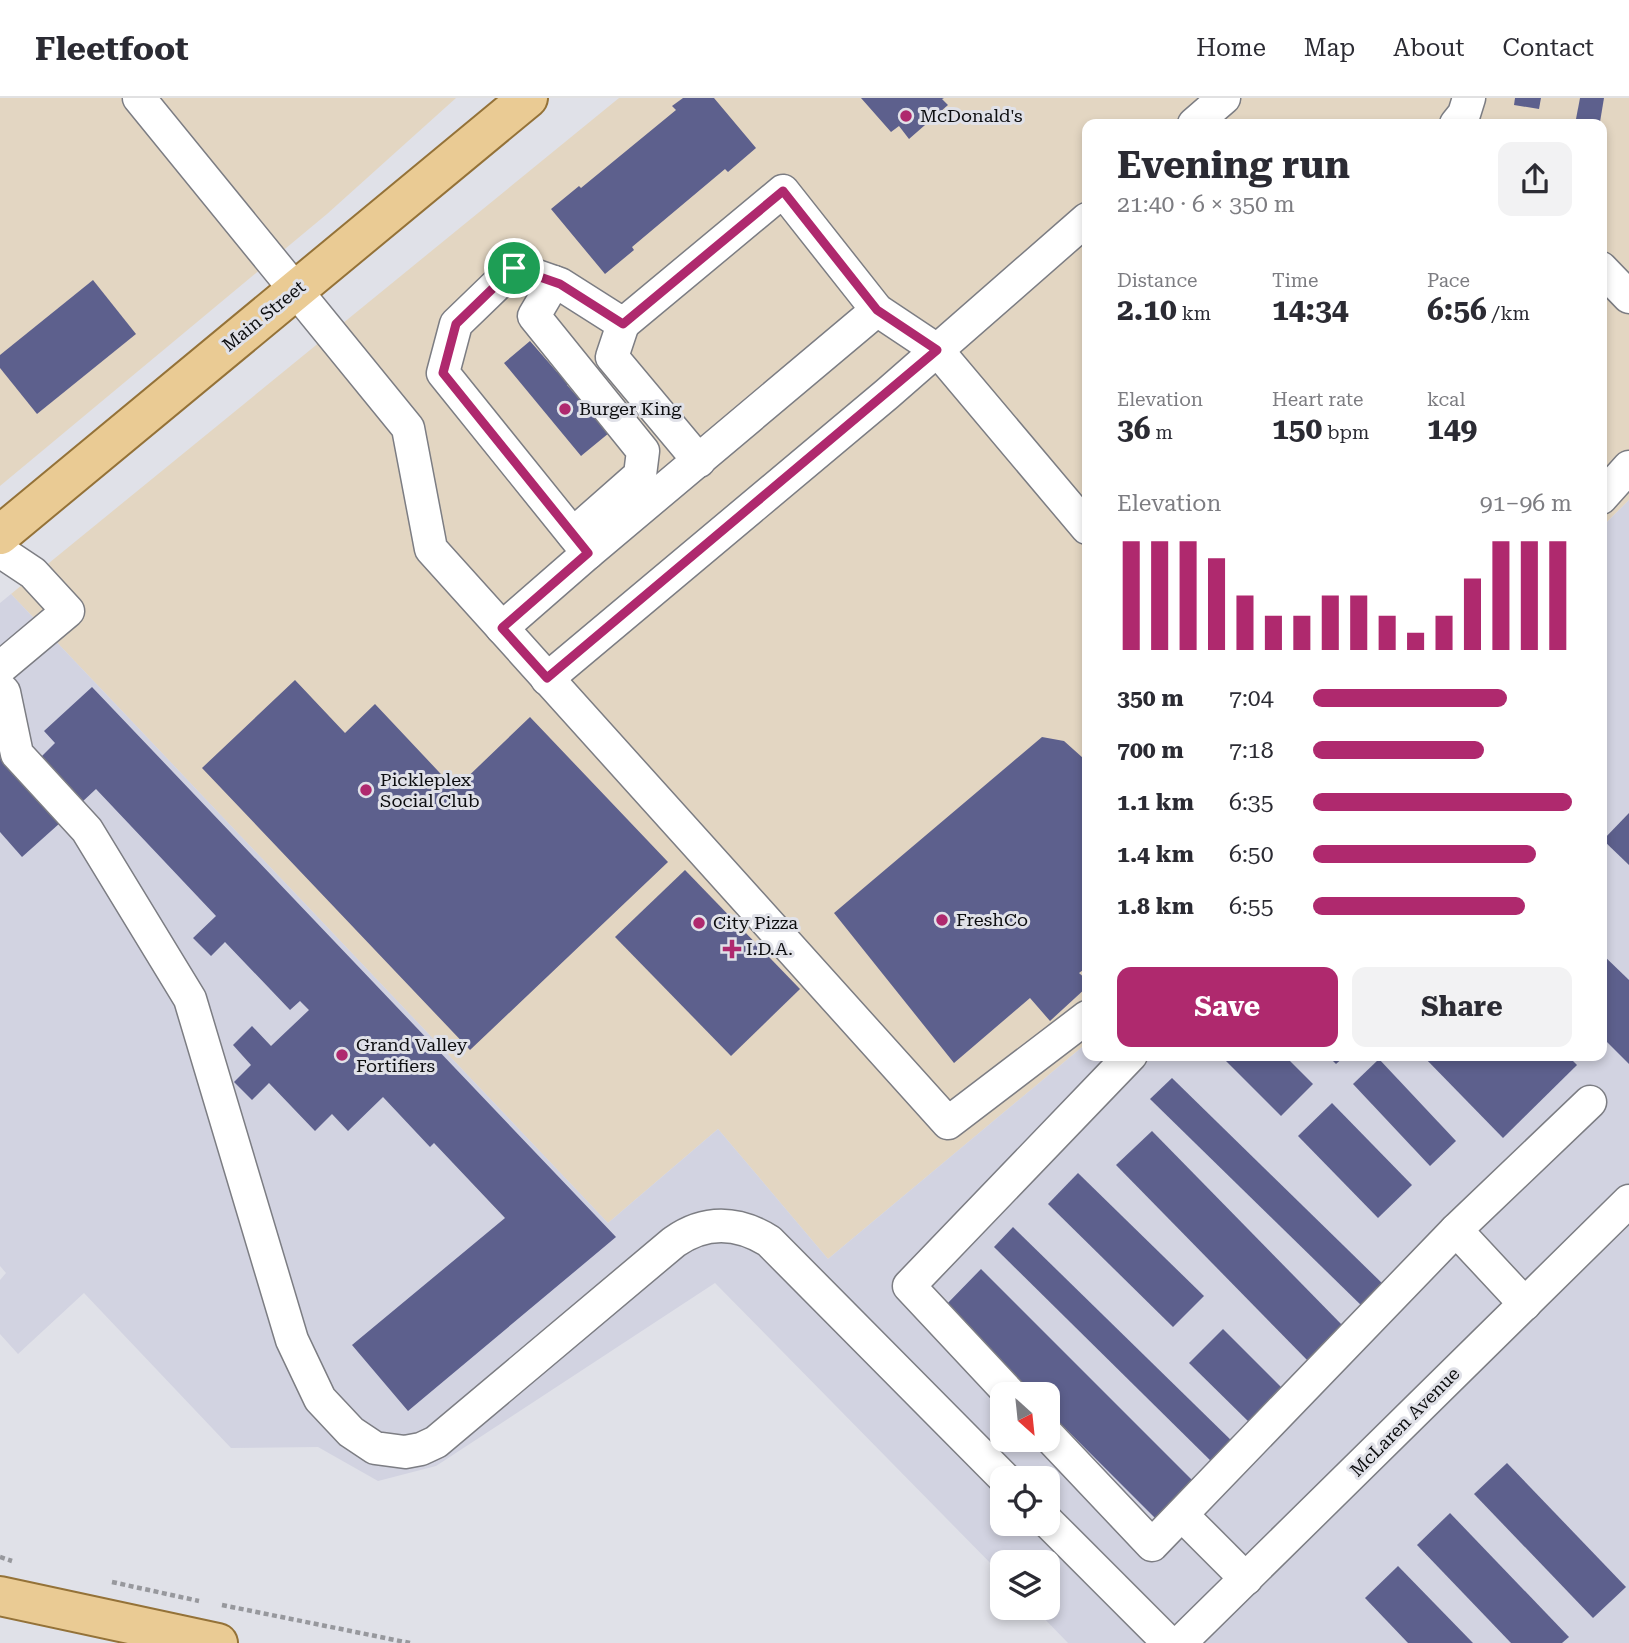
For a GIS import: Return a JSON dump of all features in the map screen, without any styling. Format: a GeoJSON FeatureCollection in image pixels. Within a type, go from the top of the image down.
{"type":"FeatureCollection","features":[{"type":"Feature","properties":{"kind":"main road","name":"Main Street"},"geometry":{"type":"LineString","coordinates":[[0,535],[296,291],[518,101]]}},
{"type":"Feature","properties":{"kind":"main road"},"geometry":{"type":"LineString","coordinates":[[0,1596],[218,1643]]}},
{"type":"Feature","properties":{"kind":"street"},"geometry":{"type":"LineString","coordinates":[[139,98],[408,428],[431,549],[948,1123],[1082,1021]]}},
{"type":"Feature","properties":{"kind":"street"},"geometry":{"type":"LineString","coordinates":[[1200,119],[1224,98]]}},
{"type":"Feature","properties":{"kind":"street"},"geometry":{"type":"LineString","coordinates":[[1460,119],[1469,98]]}},
{"type":"Feature","properties":{"kind":"street"},"geometry":{"type":"LineString","coordinates":[[699,461],[612,357],[623,324],[783,191],[877,310],[937,350],[1082,522]]}},
{"type":"Feature","properties":{"kind":"street"},"geometry":{"type":"LineString","coordinates":[[547,678],[937,350],[1082,223]]}},
{"type":"Feature","properties":{"kind":"street"},"geometry":{"type":"LineString","coordinates":[[581,543],[443,373],[456,324],[514,268],[554,282],[623,324]]}},
{"type":"Feature","properties":{"kind":"street"},"geometry":{"type":"LineString","coordinates":[[1607,274],[1629,297]]}},
{"type":"Feature","properties":{"kind":"street"},"geometry":{"type":"LineString","coordinates":[[502,628],[640,475],[643,451],[534,316],[554,282]]}},
{"type":"Feature","properties":{"kind":"street"},"geometry":{"type":"LineString","coordinates":[[581,543],[699,461],[877,310]]}},
{"type":"Feature","properties":{"kind":"street"},"geometry":{"type":"LineString","coordinates":[[1607,491],[1629,467]]}},
{"type":"Feature","properties":{"kind":"street"},"geometry":{"type":"LineString","coordinates":[[0,551],[33,573],[68,611],[0,668]]}},
{"type":"Feature","properties":{"kind":"street"},"geometry":{"type":"LineString","coordinates":[[0,688],[4,692],[17,754],[86,830],[190,999],[292,1340],[320,1399],[362,1441],[389,1451],[405,1452],[436,1442],[674,1242],[699,1228],[729,1225],[743,1228],[769,1241],[992,1466]]}},
{"type":"Feature","properties":{"kind":"street"},"geometry":{"type":"LineString","coordinates":[[999,1382],[909,1286],[1125,1061]]}},
{"type":"Feature","properties":{"kind":"street"},"geometry":{"type":"LineString","coordinates":[[1060,1447],[1152,1545],[1456,1230],[1590,1102]]}},
{"type":"Feature","properties":{"kind":"street","name":"McLaren Avenue"},"geometry":{"type":"LineString","coordinates":[[1181,1643],[1629,1201]]}},
{"type":"Feature","properties":{"kind":"street"},"geometry":{"type":"LineString","coordinates":[[1456,1230],[1525,1304]]}},
{"type":"Feature","properties":{"kind":"street"},"geometry":{"type":"LineString","coordinates":[[1182,1515],[1246,1579]]}},
{"type":"Feature","properties":{"kind":"street"},"geometry":{"type":"LineString","coordinates":[[1060,1534],[1169,1643]]}},
{"type":"Feature","properties":{"kind":"shaded area"},"geometry":{"type":"Polygon","coordinates":[[[0,98],[456,98],[327,214],[0,486],[0,98]]]}},
{"type":"Feature","properties":{"kind":"shaded area"},"geometry":{"type":"Polygon","coordinates":[[[619,98],[1629,98],[1629,500],[1607,522],[1607,119],[1082,119],[1082,1047],[828,1259],[718,1129],[608,1223],[11,594],[619,98]]]}},
{"type":"Feature","properties":{"kind":"shaded area"},"geometry":{"type":"Polygon","coordinates":[[[1629,500],[1629,1643],[1068,1643],[1046,1620],[1060,1620],[1060,1550],[990,1550],[990,1563],[715,1283],[436,1466],[378,1481],[318,1447],[231,1448],[84,1293],[18,1354],[0,1334],[0,1280],[6,1273],[0,1266],[0,603],[11,594],[608,1223],[718,1129],[828,1259],[1082,1047],[1082,1061],[1607,1061],[1607,522],[1629,500]]]}},
{"type":"Feature","properties":{"kind":"building"},"geometry":{"type":"Polygon","coordinates":[[[683,98],[714,98],[756,148],[728,172],[725,169],[632,247],[634,250],[605,274],[551,209],[579,186],[581,188],[676,110],[672,106],[683,98]]]}},
{"type":"Feature","properties":{"kind":"building","name":"McDonald's"},"geometry":{"type":"Polygon","coordinates":[[[861,98],[944,98],[942,99],[948,105],[909,139],[899,126],[891,132],[861,98]]]}},
{"type":"Feature","properties":{"kind":"building"},"geometry":{"type":"Polygon","coordinates":[[[1515,98],[1541,98],[1539,109],[1514,105],[1515,98]]]}},
{"type":"Feature","properties":{"kind":"building"},"geometry":{"type":"Polygon","coordinates":[[[1580,98],[1604,98],[1600,119],[1576,119],[1580,98]]]}},
{"type":"Feature","properties":{"kind":"building"},"geometry":{"type":"Polygon","coordinates":[[[93,280],[136,334],[37,414],[0,368],[0,355],[93,280]]]}},
{"type":"Feature","properties":{"kind":"building","name":"Burger King"},"geometry":{"type":"Polygon","coordinates":[[[530,341],[557,372],[561,369],[571,382],[567,385],[609,433],[581,456],[504,363],[530,341]]]}},
{"type":"Feature","properties":{"kind":"building"},"geometry":{"type":"Polygon","coordinates":[[[295,680],[345,733],[375,704],[455,789],[530,717],[668,862],[470,1050],[202,768],[295,680]]]}},
{"type":"Feature","properties":{"kind":"building","name":"Grand Valley Fortifiers"},"geometry":{"type":"Polygon","coordinates":[[[92,687],[616,1237],[408,1411],[352,1345],[505,1218],[434,1143],[430,1147],[383,1097],[348,1131],[332,1114],[315,1131],[269,1083],[252,1100],[234,1082],[251,1065],[233,1045],[252,1026],[271,1046],[309,1010],[300,1001],[290,1010],[225,942],[211,956],[193,938],[216,916],[96,789],[81,803],[39,759],[55,743],[44,731],[92,687]]]}},
{"type":"Feature","properties":{"kind":"building"},"geometry":{"type":"Polygon","coordinates":[[[1042,737],[1064,741],[1082,757],[1082,971],[1079,973],[1082,976],[1082,992],[1050,1021],[1030,998],[954,1063],[834,913],[1042,737]]]}},
{"type":"Feature","properties":{"kind":"building"},"geometry":{"type":"Polygon","coordinates":[[[0,758],[60,823],[22,857],[0,832],[0,758]]]}},
{"type":"Feature","properties":{"kind":"building"},"geometry":{"type":"Polygon","coordinates":[[[1629,813],[1629,865],[1607,844],[1607,836],[1629,813]]]}},
{"type":"Feature","properties":{"kind":"building"},"geometry":{"type":"Polygon","coordinates":[[[685,870],[800,989],[731,1056],[615,937],[685,870]]]}},
{"type":"Feature","properties":{"kind":"building"},"geometry":{"type":"Polygon","coordinates":[[[1607,959],[1629,980],[1629,1064],[1607,1042],[1607,959]]]}},
{"type":"Feature","properties":{"kind":"building"},"geometry":{"type":"Polygon","coordinates":[[[1226,1061],[1290,1061],[1313,1084],[1281,1116],[1226,1061]]]}},
{"type":"Feature","properties":{"kind":"building"},"geometry":{"type":"Polygon","coordinates":[[[1377,1061],[1381,1061],[1456,1141],[1430,1166],[1353,1084],[1377,1061]]]}},
{"type":"Feature","properties":{"kind":"building"},"geometry":{"type":"Polygon","coordinates":[[[1428,1061],[1573,1061],[1577,1065],[1503,1138],[1428,1061]]]}},
{"type":"Feature","properties":{"kind":"building"},"geometry":{"type":"Polygon","coordinates":[[[1172,1078],[1387,1288],[1366,1310],[1150,1099],[1172,1078]]]}},
{"type":"Feature","properties":{"kind":"building"},"geometry":{"type":"Polygon","coordinates":[[[1332,1103],[1412,1185],[1378,1218],[1298,1136],[1332,1103]]]}},
{"type":"Feature","properties":{"kind":"building"},"geometry":{"type":"Polygon","coordinates":[[[1152,1131],[1345,1328],[1310,1363],[1116,1165],[1152,1131]]]}},
{"type":"Feature","properties":{"kind":"building"},"geometry":{"type":"Polygon","coordinates":[[[1078,1173],[1204,1296],[1173,1327],[1048,1204],[1078,1173]]]}},
{"type":"Feature","properties":{"kind":"building"},"geometry":{"type":"Polygon","coordinates":[[[1013,1227],[1237,1446],[1217,1467],[994,1247],[1013,1227]]]}},
{"type":"Feature","properties":{"kind":"building"},"geometry":{"type":"Polygon","coordinates":[[[981,1269],[1195,1483],[1158,1521],[1060,1423],[1060,1382],[1019,1382],[944,1307],[981,1269]]]}},
{"type":"Feature","properties":{"kind":"building"},"geometry":{"type":"Polygon","coordinates":[[[1223,1329],[1286,1392],[1253,1426],[1189,1363],[1223,1329]]]}},
{"type":"Feature","properties":{"kind":"building"},"geometry":{"type":"Polygon","coordinates":[[[1507,1463],[1626,1587],[1593,1618],[1474,1494],[1507,1463]]]}},
{"type":"Feature","properties":{"kind":"building"},"geometry":{"type":"Polygon","coordinates":[[[1450,1513],[1569,1637],[1562,1643],[1511,1643],[1417,1545],[1450,1513]]]}},
{"type":"Feature","properties":{"kind":"building"},"geometry":{"type":"Polygon","coordinates":[[[1398,1566],[1473,1643],[1408,1643],[1365,1598],[1398,1566]]]}},
{"type":"Feature","properties":{"kind":"place","name":"McDonald's"},"geometry":{"type":"Point","coordinates":[906,116]}},
{"type":"Feature","properties":{"kind":"place","name":"Burger King"},"geometry":{"type":"Point","coordinates":[565,409]}},
{"type":"Feature","properties":{"kind":"place","name":"Pickleplex Social Club"},"geometry":{"type":"Point","coordinates":[366,790]}},
{"type":"Feature","properties":{"kind":"place","name":"FreshCo"},"geometry":{"type":"Point","coordinates":[942,920]}},
{"type":"Feature","properties":{"kind":"place","name":"City Pizza"},"geometry":{"type":"Point","coordinates":[699,923]}},
{"type":"Feature","properties":{"kind":"place","name":"I.D.A."},"geometry":{"type":"Point","coordinates":[732,949]}},
{"type":"Feature","properties":{"kind":"place","name":"Grand Valley Fortifiers"},"geometry":{"type":"Point","coordinates":[342,1055]}},
{"type":"Feature","properties":{"kind":"route"},"geometry":{"type":"LineString","coordinates":[[783,191],[877,310],[937,350],[547,678],[502,628],[588,553],[443,373],[456,324],[514,268],[560,284],[623,324],[783,191]]}}]}
